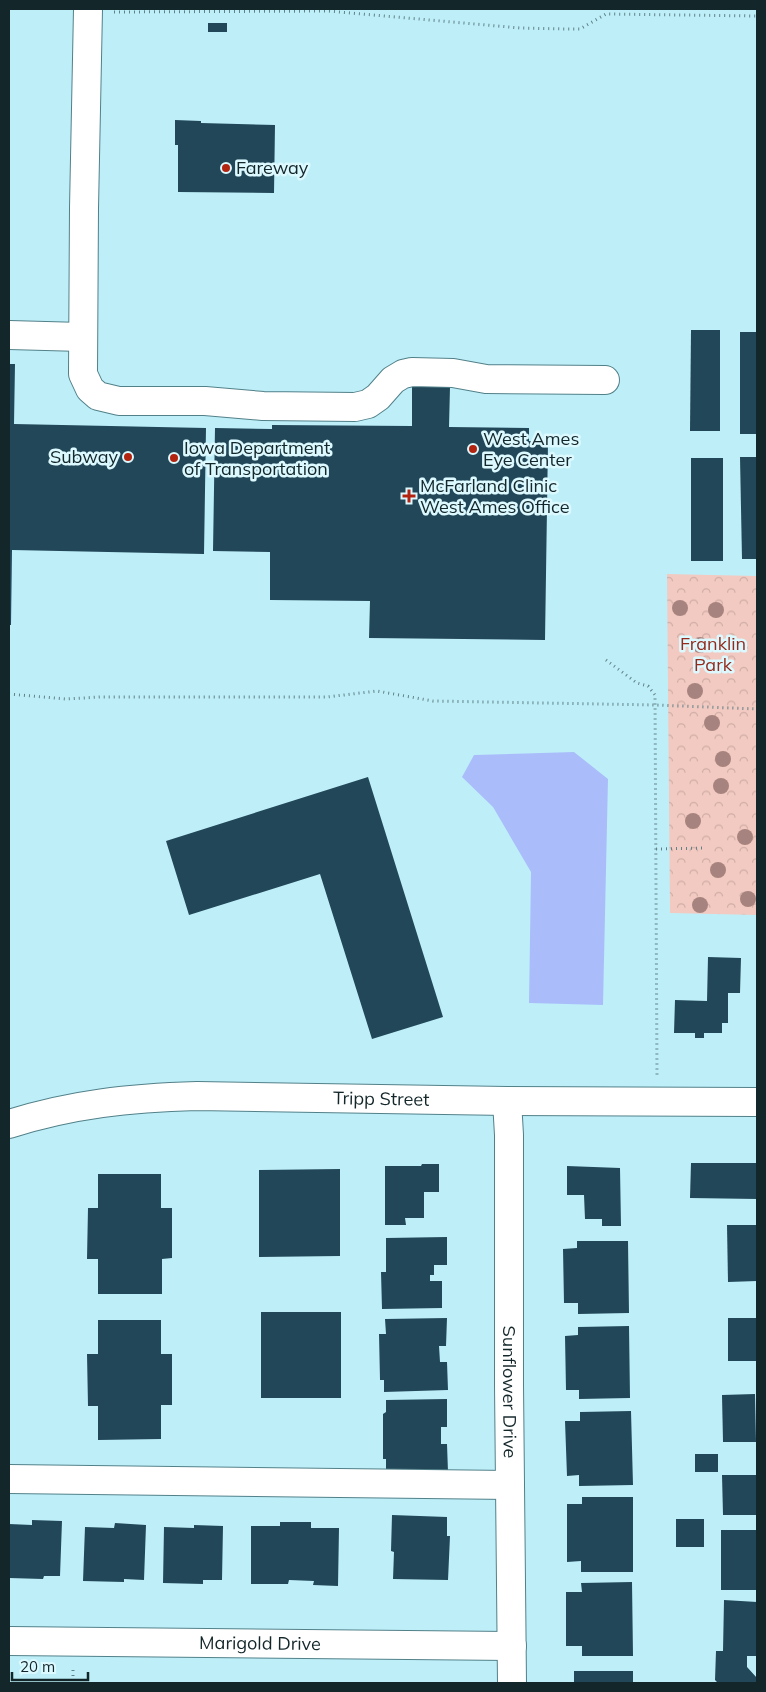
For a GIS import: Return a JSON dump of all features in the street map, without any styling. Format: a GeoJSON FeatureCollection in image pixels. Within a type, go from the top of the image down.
{"type":"FeatureCollection","features":[{"type":"Feature","properties":{"kind":"street"},"geometry":{"type":"LineString","coordinates":[[88,9],[82,337],[83,374],[90,389],[98,396],[120,400],[206,400],[263,406],[355,407],[368,404],[378,397],[393,380],[403,374],[412,372],[454,373],[486,379],[605,380]]}},
{"type":"Feature","properties":{"kind":"street"},"geometry":{"type":"LineString","coordinates":[[9,335],[82,337]]}},
{"type":"Feature","properties":{"kind":"street","name":"Tripp Street"},"geometry":{"type":"LineString","coordinates":[[9,1124],[50,1111],[99,1102],[147,1097],[243,1096],[507,1101],[757,1102]]}},
{"type":"Feature","properties":{"kind":"street","name":"Sunflower Drive"},"geometry":{"type":"LineString","coordinates":[[507,1101],[509,1135],[512,1683]]}},
{"type":"Feature","properties":{"kind":"street"},"geometry":{"type":"LineString","coordinates":[[9,1479],[510,1485]]}},
{"type":"Feature","properties":{"kind":"street","name":"Marigold Drive"},"geometry":{"type":"LineString","coordinates":[[9,1641],[512,1646]]}},
{"type":"Feature","properties":{"kind":"path"},"geometry":{"type":"LineString","coordinates":[[123,12],[328,11],[520,28],[566,29],[580,29],[606,14],[757,16]]}},
{"type":"Feature","properties":{"kind":"path"},"geometry":{"type":"LineString","coordinates":[[606,660],[637,683],[648,686],[655,695],[657,1084]]}},
{"type":"Feature","properties":{"kind":"path"},"geometry":{"type":"LineString","coordinates":[[9,694],[66,699],[100,697],[327,697],[377,691],[433,701],[757,709]]}},
{"type":"Feature","properties":{"kind":"path"},"geometry":{"type":"LineString","coordinates":[[656,848],[706,848]]}},
{"type":"Feature","properties":{"kind":"path"},"geometry":{"type":"LineString","coordinates":[[73,1670],[73,1683]]}},
{"type":"Feature","properties":{"kind":"green space","name":"Franklin Park"},"geometry":{"type":"Polygon","coordinates":[[[667,574],[757,576],[757,915],[670,913],[667,574]]]}},
{"type":"Feature","properties":{"kind":"water"},"geometry":{"type":"Polygon","coordinates":[[[574,752],[608,779],[603,1005],[529,1003],[531,872],[493,807],[462,777],[474,755],[574,752]]]}},
{"type":"Feature","properties":{"kind":"building"},"geometry":{"type":"Polygon","coordinates":[[[208,23],[227,23],[227,32],[208,32],[208,23]]]}},
{"type":"Feature","properties":{"kind":"building","name":"Fareway"},"geometry":{"type":"Polygon","coordinates":[[[175,120],[201,121],[201,123],[275,125],[274,193],[178,192],[178,145],[175,145],[175,120]]]}},
{"type":"Feature","properties":{"kind":"building"},"geometry":{"type":"Polygon","coordinates":[[[691,330],[720,330],[720,431],[690,431],[691,330]]]}},
{"type":"Feature","properties":{"kind":"building"},"geometry":{"type":"Polygon","coordinates":[[[740,332],[757,332],[757,434],[740,434],[740,332]]]}},
{"type":"Feature","properties":{"kind":"building"},"geometry":{"type":"Polygon","coordinates":[[[9,364],[15,364],[14,424],[206,428],[204,554],[12,550],[11,625],[9,625],[9,364]]]}},
{"type":"Feature","properties":{"kind":"building","name":"McFarland Clinic West Ames Office"},"geometry":{"type":"Polygon","coordinates":[[[412,387],[450,387],[449,427],[529,428],[529,441],[548,442],[545,640],[369,638],[370,601],[270,600],[270,552],[213,551],[215,428],[272,429],[272,425],[412,426],[412,387]]]}},
{"type":"Feature","properties":{"kind":"building"},"geometry":{"type":"Polygon","coordinates":[[[740,457],[757,457],[757,559],[742,559],[740,457]]]}},
{"type":"Feature","properties":{"kind":"building"},"geometry":{"type":"Polygon","coordinates":[[[691,458],[723,458],[723,561],[691,561],[691,458]]]}},
{"type":"Feature","properties":{"kind":"building"},"geometry":{"type":"Polygon","coordinates":[[[368,777],[443,1017],[372,1039],[320,874],[189,915],[166,841],[368,777]]]}},
{"type":"Feature","properties":{"kind":"building"},"geometry":{"type":"Polygon","coordinates":[[[708,957],[741,958],[740,993],[728,993],[728,1023],[722,1023],[722,1033],[704,1033],[704,1038],[695,1038],[695,1033],[674,1033],[675,1000],[707,1001],[708,957]]]}},
{"type":"Feature","properties":{"kind":"building"},"geometry":{"type":"Polygon","coordinates":[[[691,1163],[757,1163],[757,1199],[690,1198],[691,1163]]]}},
{"type":"Feature","properties":{"kind":"building"},"geometry":{"type":"Polygon","coordinates":[[[422,1164],[439,1164],[439,1192],[424,1192],[424,1218],[405,1218],[406,1225],[385,1225],[385,1166],[421,1166],[422,1164]]]}},
{"type":"Feature","properties":{"kind":"building"},"geometry":{"type":"Polygon","coordinates":[[[567,1166],[620,1168],[621,1226],[602,1226],[602,1219],[585,1219],[584,1195],[567,1195],[567,1166]]]}},
{"type":"Feature","properties":{"kind":"building"},"geometry":{"type":"Polygon","coordinates":[[[340,1169],[340,1256],[259,1257],[259,1170],[340,1169]]]}},
{"type":"Feature","properties":{"kind":"building"},"geometry":{"type":"Polygon","coordinates":[[[98,1174],[161,1174],[161,1208],[172,1208],[172,1258],[162,1259],[162,1294],[98,1294],[98,1259],[87,1259],[88,1208],[98,1208],[98,1174]]]}},
{"type":"Feature","properties":{"kind":"building"},"geometry":{"type":"Polygon","coordinates":[[[727,1225],[757,1225],[757,1281],[728,1282],[727,1225]]]}},
{"type":"Feature","properties":{"kind":"building"},"geometry":{"type":"Polygon","coordinates":[[[447,1237],[447,1265],[434,1265],[434,1275],[430,1275],[430,1281],[442,1281],[442,1308],[382,1309],[381,1272],[386,1272],[386,1238],[447,1237]]]}},
{"type":"Feature","properties":{"kind":"building"},"geometry":{"type":"Polygon","coordinates":[[[577,1241],[628,1241],[629,1313],[578,1314],[578,1303],[564,1303],[563,1249],[577,1248],[577,1241]]]}},
{"type":"Feature","properties":{"kind":"building"},"geometry":{"type":"Polygon","coordinates":[[[261,1312],[341,1312],[341,1398],[261,1398],[261,1312]]]}},
{"type":"Feature","properties":{"kind":"building"},"geometry":{"type":"Polygon","coordinates":[[[447,1318],[446,1346],[439,1346],[440,1362],[447,1362],[448,1390],[384,1392],[384,1380],[380,1380],[379,1334],[386,1334],[385,1319],[447,1318]]]}},
{"type":"Feature","properties":{"kind":"building"},"geometry":{"type":"Polygon","coordinates":[[[728,1318],[757,1318],[757,1361],[728,1361],[728,1318]]]}},
{"type":"Feature","properties":{"kind":"building"},"geometry":{"type":"Polygon","coordinates":[[[98,1320],[161,1320],[161,1354],[172,1354],[172,1405],[161,1405],[161,1439],[98,1440],[98,1406],[88,1406],[87,1354],[98,1354],[98,1320]]]}},
{"type":"Feature","properties":{"kind":"building"},"geometry":{"type":"Polygon","coordinates":[[[629,1326],[630,1398],[579,1399],[579,1390],[566,1390],[565,1336],[578,1335],[578,1327],[629,1326]]]}},
{"type":"Feature","properties":{"kind":"building"},"geometry":{"type":"Polygon","coordinates":[[[755,1394],[756,1442],[723,1442],[722,1395],[755,1394]]]}},
{"type":"Feature","properties":{"kind":"building"},"geometry":{"type":"Polygon","coordinates":[[[447,1399],[447,1427],[441,1427],[441,1444],[447,1444],[448,1472],[386,1472],[386,1459],[383,1459],[383,1414],[386,1412],[386,1400],[447,1399]]]}},
{"type":"Feature","properties":{"kind":"building"},"geometry":{"type":"Polygon","coordinates":[[[631,1411],[633,1485],[579,1486],[579,1475],[567,1476],[565,1421],[580,1421],[580,1412],[631,1411]]]}},
{"type":"Feature","properties":{"kind":"building"},"geometry":{"type":"Polygon","coordinates":[[[695,1454],[718,1454],[718,1472],[695,1472],[695,1454]]]}},
{"type":"Feature","properties":{"kind":"building"},"geometry":{"type":"Polygon","coordinates":[[[722,1475],[756,1475],[756,1515],[723,1515],[722,1475]]]}},
{"type":"Feature","properties":{"kind":"building"},"geometry":{"type":"Polygon","coordinates":[[[582,1497],[633,1497],[633,1572],[581,1572],[581,1561],[567,1562],[567,1504],[582,1504],[582,1497]]]}},
{"type":"Feature","properties":{"kind":"building"},"geometry":{"type":"Polygon","coordinates":[[[392,1515],[447,1517],[447,1536],[450,1536],[448,1580],[393,1579],[394,1552],[391,1551],[392,1515]]]}},
{"type":"Feature","properties":{"kind":"building"},"geometry":{"type":"Polygon","coordinates":[[[676,1519],[704,1519],[704,1547],[676,1547],[676,1519]]]}},
{"type":"Feature","properties":{"kind":"building"},"geometry":{"type":"Polygon","coordinates":[[[32,1520],[62,1521],[60,1576],[44,1576],[43,1579],[9,1578],[9,1524],[32,1525],[32,1520]]]}},
{"type":"Feature","properties":{"kind":"building"},"geometry":{"type":"Polygon","coordinates":[[[280,1522],[311,1522],[311,1528],[339,1528],[338,1586],[313,1585],[314,1581],[289,1580],[288,1584],[251,1584],[251,1526],[280,1526],[280,1522]]]}},
{"type":"Feature","properties":{"kind":"building"},"geometry":{"type":"Polygon","coordinates":[[[115,1523],[146,1525],[144,1580],[124,1579],[124,1582],[83,1581],[85,1527],[114,1528],[115,1523]]]}},
{"type":"Feature","properties":{"kind":"building"},"geometry":{"type":"Polygon","coordinates":[[[194,1525],[223,1526],[222,1580],[203,1580],[203,1584],[163,1583],[164,1527],[194,1528],[194,1525]]]}},
{"type":"Feature","properties":{"kind":"building"},"geometry":{"type":"Polygon","coordinates":[[[721,1530],[757,1530],[757,1590],[721,1590],[721,1530]]]}},
{"type":"Feature","properties":{"kind":"building"},"geometry":{"type":"Polygon","coordinates":[[[632,1582],[633,1656],[582,1656],[582,1646],[566,1646],[566,1592],[582,1592],[581,1583],[632,1582]]]}},
{"type":"Feature","properties":{"kind":"building"},"geometry":{"type":"Polygon","coordinates":[[[724,1600],[757,1602],[757,1656],[747,1656],[747,1667],[757,1678],[757,1683],[718,1683],[715,1680],[716,1651],[723,1651],[724,1600]]]}},
{"type":"Feature","properties":{"kind":"building"},"geometry":{"type":"Polygon","coordinates":[[[574,1671],[633,1671],[633,1683],[574,1683],[574,1671]]]}},
{"type":"Feature","properties":{"kind":"place","name":"Fareway"},"geometry":{"type":"Point","coordinates":[226,168]}},
{"type":"Feature","properties":{"kind":"place","name":"West Ames Eye Center"},"geometry":{"type":"Point","coordinates":[473,449]}},
{"type":"Feature","properties":{"kind":"place","name":"Subway"},"geometry":{"type":"Point","coordinates":[128,457]}},
{"type":"Feature","properties":{"kind":"place","name":"Iowa Department of Transportation"},"geometry":{"type":"Point","coordinates":[174,458]}},
{"type":"Feature","properties":{"kind":"place","name":"McFarland Clinic West Ames Office"},"geometry":{"type":"Point","coordinates":[409,496]}}]}
